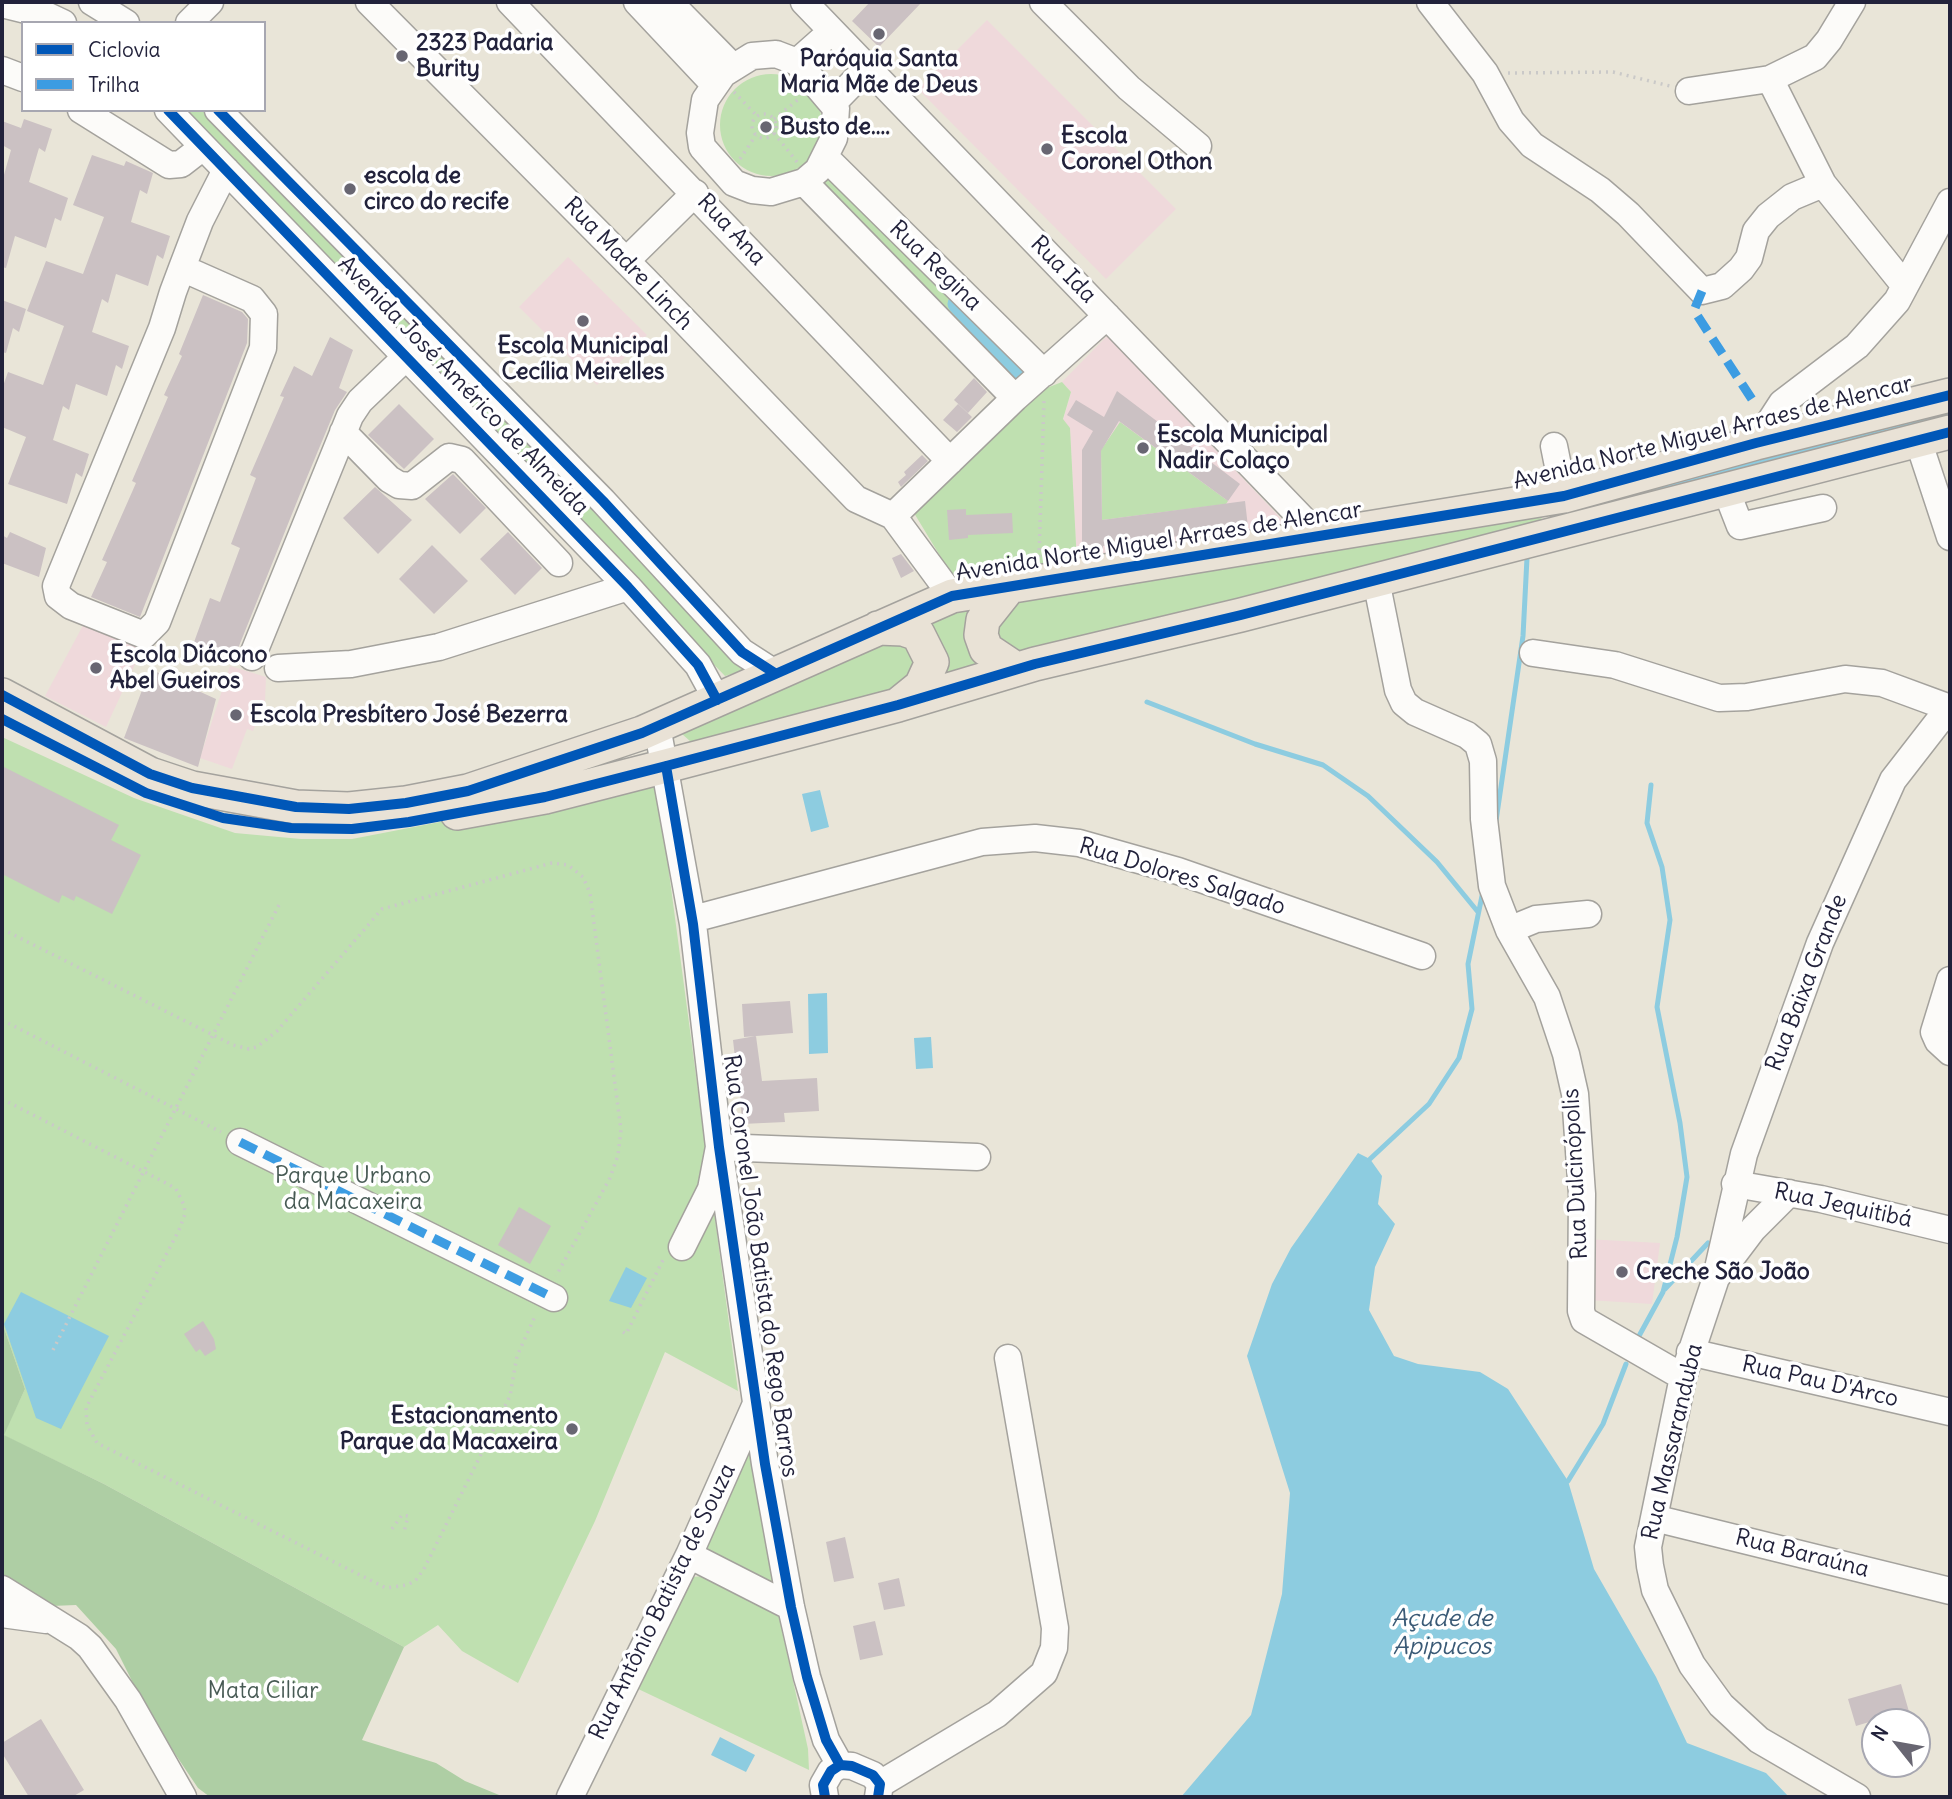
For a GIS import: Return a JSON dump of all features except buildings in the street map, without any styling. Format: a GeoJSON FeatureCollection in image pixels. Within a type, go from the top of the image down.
{"type":"FeatureCollection","features":[{"type":"Feature","properties":{"kind":"main road","name":"Avenida Norte Miguel Arraes de Alencar"},"geometry":{"type":"LineString","coordinates":[[2,695],[150,774],[232,797],[296,807],[349,809],[405,803],[468,791],[545,767],[657,726],[774,672],[952,596],[1321,538],[1564,496],[1756,443],[1950,395]]}},
{"type":"Feature","properties":{"kind":"main road"},"geometry":{"type":"LineString","coordinates":[[2,719],[146,793],[223,818],[291,828],[352,830],[409,822],[545,797],[898,705],[1016,669],[1376,580],[1950,432]]}},
{"type":"Feature","properties":{"kind":"main road"},"geometry":{"type":"LineString","coordinates":[[1016,669],[986,649],[981,635],[983,620],[1024,583]]}},
{"type":"Feature","properties":{"kind":"main road"},"geometry":{"type":"LineString","coordinates":[[878,628],[903,629],[918,634],[932,662],[921,686],[898,705]]}},
{"type":"Feature","properties":{"kind":"street"},"geometry":{"type":"LineString","coordinates":[[192,21],[210,2]]}},
{"type":"Feature","properties":{"kind":"street","name":"Rua Madre Linch"},"geometry":{"type":"LineString","coordinates":[[369,2],[626,261],[856,499],[893,516]]}},
{"type":"Feature","properties":{"kind":"street","name":"Rua Ana"},"geometry":{"type":"LineString","coordinates":[[510,2],[950,461]]}},
{"type":"Feature","properties":{"kind":"street"},"geometry":{"type":"LineString","coordinates":[[637,2],[725,79]]}},
{"type":"Feature","properties":{"kind":"street"},"geometry":{"type":"LineString","coordinates":[[669,2],[725,79]]}},
{"type":"Feature","properties":{"kind":"street"},"geometry":{"type":"LineString","coordinates":[[1043,2],[1129,88],[1198,146]]}},
{"type":"Feature","properties":{"kind":"street"},"geometry":{"type":"LineString","coordinates":[[1430,2],[1485,73],[1511,121],[1532,145],[1600,190],[1628,214],[1702,291],[1722,286],[1741,269],[1749,258],[1756,231],[1768,216],[1792,197],[1824,184]]}},
{"type":"Feature","properties":{"kind":"street"},"geometry":{"type":"LineString","coordinates":[[1689,91],[1770,79],[1823,50],[1852,2]]}},
{"type":"Feature","properties":{"kind":"street"},"geometry":{"type":"LineString","coordinates":[[2,4],[59,21]]}},
{"type":"Feature","properties":{"kind":"street"},"geometry":{"type":"LineString","coordinates":[[797,62],[821,12]]}},
{"type":"Feature","properties":{"kind":"street","name":"Rua Ida"},"geometry":{"type":"LineString","coordinates":[[821,12],[867,68],[1321,538]]}},
{"type":"Feature","properties":{"kind":"street"},"geometry":{"type":"LineString","coordinates":[[694,192],[705,151],[701,119],[705,100],[752,56],[776,54],[797,62],[834,102],[834,138],[811,170],[771,192],[752,190],[705,151]]}},
{"type":"Feature","properties":{"kind":"street"},"geometry":{"type":"LineString","coordinates":[[834,102],[867,68]]}},
{"type":"Feature","properties":{"kind":"street"},"geometry":{"type":"LineString","coordinates":[[2,70],[21,77]]}},
{"type":"Feature","properties":{"kind":"street"},"geometry":{"type":"LineString","coordinates":[[1770,79],[1824,184],[1905,286]]}},
{"type":"Feature","properties":{"kind":"street"},"geometry":{"type":"LineString","coordinates":[[84,112],[169,165],[181,164],[203,147]]}},
{"type":"Feature","properties":{"kind":"street","name":"Avenida José Américo de Almeida"},"geometry":{"type":"LineString","coordinates":[[170,112],[628,587],[698,665],[718,700]]}},
{"type":"Feature","properties":{"kind":"street","name":"Avenida José Américo de Almeida"},"geometry":{"type":"LineString","coordinates":[[220,112],[603,501],[742,652],[774,672]]}},
{"type":"Feature","properties":{"kind":"street"},"geometry":{"type":"LineString","coordinates":[[182,268],[252,299],[264,314],[263,348],[156,622],[149,634],[140,635],[71,606],[58,596],[56,586],[162,328],[182,268],[226,170]]}},
{"type":"Feature","properties":{"kind":"street","name":"Rua Regina"},"geometry":{"type":"LineString","coordinates":[[811,170],[1044,373]]}},
{"type":"Feature","properties":{"kind":"street","name":"Rua Regina"},"geometry":{"type":"LineString","coordinates":[[811,170],[1015,398]]}},
{"type":"Feature","properties":{"kind":"street"},"geometry":{"type":"LineString","coordinates":[[626,261],[694,192],[735,175]]}},
{"type":"Feature","properties":{"kind":"street"},"geometry":{"type":"LineString","coordinates":[[1756,443],[1782,403],[1857,345],[1897,301],[1950,202]]}},
{"type":"Feature","properties":{"kind":"street"},"geometry":{"type":"LineString","coordinates":[[952,596],[893,516],[1015,398],[1107,316]]}},
{"type":"Feature","properties":{"kind":"street"},"geometry":{"type":"LineString","coordinates":[[252,657],[343,432],[360,401],[406,357]]}},
{"type":"Feature","properties":{"kind":"street"},"geometry":{"type":"LineString","coordinates":[[343,432],[389,479],[399,485],[412,486],[449,457],[462,460],[559,563]]}},
{"type":"Feature","properties":{"kind":"street"},"geometry":{"type":"LineString","coordinates":[[1918,440],[1950,537]]}},
{"type":"Feature","properties":{"kind":"street"},"geometry":{"type":"LineString","coordinates":[[1555,446],[1564,496]]}},
{"type":"Feature","properties":{"kind":"street"},"geometry":{"type":"LineString","coordinates":[[1726,489],[1740,526],[1823,508]]}},
{"type":"Feature","properties":{"kind":"street","name":"Rua Dulcinópolis"},"geometry":{"type":"LineString","coordinates":[[1376,580],[1398,690],[1404,703],[1415,712],[1467,735],[1478,744],[1483,761],[1492,886],[1509,930],[1547,998],[1575,1094],[1582,1194],[1581,1311],[1584,1320],[1687,1365]]}},
{"type":"Feature","properties":{"kind":"street"},"geometry":{"type":"LineString","coordinates":[[278,668],[351,664],[439,647],[628,587]]}},
{"type":"Feature","properties":{"kind":"street"},"geometry":{"type":"LineString","coordinates":[[1533,653],[1615,665],[1719,698],[1747,697],[1845,679],[1882,684],[1950,710]]}},
{"type":"Feature","properties":{"kind":"street","name":"Rua Baixa Grande"},"geometry":{"type":"LineString","coordinates":[[1716,1278],[1735,1185],[1820,943],[1893,780],[1950,710]]}},
{"type":"Feature","properties":{"kind":"street","name":"Rua Coronel João Batista do Rego Barros"},"geometry":{"type":"LineString","coordinates":[[657,726],[692,919],[719,1147],[755,1406],[791,1607],[825,1740],[840,1765]]}},
{"type":"Feature","properties":{"kind":"street","name":"Rua Dolores Salgado"},"geometry":{"type":"LineString","coordinates":[[692,919],[982,842],[1035,838],[1079,843],[1178,871],[1422,956]]}},
{"type":"Feature","properties":{"kind":"street"},"geometry":{"type":"LineString","coordinates":[[1509,930],[1536,919],[1588,914]]}},
{"type":"Feature","properties":{"kind":"street"},"geometry":{"type":"LineString","coordinates":[[1942,1042],[1950,980]]}},
{"type":"Feature","properties":{"kind":"street"},"geometry":{"type":"LineString","coordinates":[[240,1142],[554,1298]]}},
{"type":"Feature","properties":{"kind":"street"},"geometry":{"type":"LineString","coordinates":[[675,1250],[711,1189],[719,1147],[977,1157]]}},
{"type":"Feature","properties":{"kind":"street","name":"Rua Jequitibá"},"geometry":{"type":"LineString","coordinates":[[1735,1185],[1789,1194],[1950,1230]]}},
{"type":"Feature","properties":{"kind":"street","name":"Rua Massaranduba"},"geometry":{"type":"LineString","coordinates":[[1789,1194],[1754,1230],[1716,1278],[1687,1365],[1648,1547],[1655,1590],[1692,1665],[1721,1705],[1759,1740],[1857,1797]]}},
{"type":"Feature","properties":{"kind":"street"},"geometry":{"type":"LineString","coordinates":[[825,1797],[823,1785],[831,1771],[840,1765],[864,1769],[879,1791],[997,1714],[1044,1673],[1054,1648],[1055,1628],[1008,1358]]}},
{"type":"Feature","properties":{"kind":"street","name":"Rua Pau D'Arco"},"geometry":{"type":"LineString","coordinates":[[1687,1365],[1950,1412]]}},
{"type":"Feature","properties":{"kind":"street","name":"Rua Antônio Batista de Souza"},"geometry":{"type":"LineString","coordinates":[[570,1797],[689,1555],[755,1406]]}},
{"type":"Feature","properties":{"kind":"street","name":"Rua Baraúna"},"geometry":{"type":"LineString","coordinates":[[1654,1518],[1950,1591]]}},
{"type":"Feature","properties":{"kind":"street"},"geometry":{"type":"LineString","coordinates":[[689,1555],[791,1607]]}},
{"type":"Feature","properties":{"kind":"street"},"geometry":{"type":"LineString","coordinates":[[2,1589],[79,1637],[106,1667],[183,1797]]}},
{"type":"Feature","properties":{"kind":"street"},"geometry":{"type":"LineString","coordinates":[[2,1614],[54,1622]]}},
{"type":"Feature","properties":{"kind":"path"},"geometry":{"type":"LineString","coordinates":[[1485,73],[1613,72],[1689,91]]}},
{"type":"Feature","properties":{"kind":"path"},"geometry":{"type":"LineString","coordinates":[[725,79],[757,116]]}},
{"type":"Feature","properties":{"kind":"path"},"geometry":{"type":"LineString","coordinates":[[774,119],[804,94]]}},
{"type":"Feature","properties":{"kind":"path"},"geometry":{"type":"LineString","coordinates":[[757,116],[768,114],[774,119]]}},
{"type":"Feature","properties":{"kind":"path"},"geometry":{"type":"LineString","coordinates":[[757,116],[752,127],[756,135],[767,138],[774,133]]}},
{"type":"Feature","properties":{"kind":"path"},"geometry":{"type":"LineString","coordinates":[[774,119],[774,133],[811,170]]}},
{"type":"Feature","properties":{"kind":"path"},"geometry":{"type":"LineString","coordinates":[[735,175],[756,135]]}},
{"type":"Feature","properties":{"kind":"path"},"geometry":{"type":"LineString","coordinates":[[1024,583],[1044,373]]}},
{"type":"Feature","properties":{"kind":"path"},"geometry":{"type":"LineString","coordinates":[[53,1350],[280,903]]}},
{"type":"Feature","properties":{"kind":"path"},"geometry":{"type":"LineString","coordinates":[[2,929],[213,1035],[249,1049],[257,1047],[277,1031]]}},
{"type":"Feature","properties":{"kind":"path"},"geometry":{"type":"LineString","coordinates":[[2,1020],[240,1142]]}},
{"type":"Feature","properties":{"kind":"path"},"geometry":{"type":"LineString","coordinates":[[623,1332],[626,1334],[675,1250]]}},
{"type":"Feature","properties":{"kind":"path"},"geometry":{"type":"LineString","coordinates":[[392,1529],[402,1515],[408,1516],[404,1532]]}},
{"type":"Feature","properties":{"kind":"shaded area","name":"Escola Coronel Othon"},"geometry":{"type":"Polygon","coordinates":[[[987,20],[1176,209],[1106,279],[918,89],[987,20]]]}},
{"type":"Feature","properties":{"kind":"shaded area","name":"Escola Municipal Cecília Meirelles"},"geometry":{"type":"Polygon","coordinates":[[[568,257],[647,335],[597,385],[519,307],[568,257]]]}},
{"type":"Feature","properties":{"kind":"shaded area","name":"Escola Municipal Nadir Colaço"},"geometry":{"type":"Polygon","coordinates":[[[1107,336],[1293,531],[1077,563],[1070,429],[1063,420],[1071,392],[1062,382],[1107,336]]]}},
{"type":"Feature","properties":{"kind":"shaded area","name":"Escola Diácono Abel Gueiros"},"geometry":{"type":"Polygon","coordinates":[[[87,618],[146,641],[106,727],[45,696],[87,618]]]}},
{"type":"Feature","properties":{"kind":"shaded area","name":"Escola Presbítero José Bezerra"},"geometry":{"type":"Polygon","coordinates":[[[230,666],[266,677],[265,702],[253,731],[247,729],[232,769],[200,758],[230,666]]]}},
{"type":"Feature","properties":{"kind":"shaded area","name":"Creche São João"},"geometry":{"type":"Polygon","coordinates":[[[1585,1239],[1660,1243],[1652,1304],[1588,1300],[1585,1239]]]}},
{"type":"Feature","properties":{"kind":"green space"},"geometry":{"type":"Polygon","coordinates":[[[771,74],[791,78],[807,89],[818,105],[822,125],[818,145],[807,161],[791,172],[771,176],[751,172],[735,161],[724,145],[720,125],[724,105],[735,89],[751,78],[771,74]]]}},
{"type":"Feature","properties":{"kind":"green space"},"geometry":{"type":"Polygon","coordinates":[[[182,112],[213,112],[745,667],[744,670],[725,676],[182,112]]]}},
{"type":"Feature","properties":{"kind":"green space"},"geometry":{"type":"Polygon","coordinates":[[[825,159],[1040,373],[1022,388],[807,179],[825,159]]]}},
{"type":"Feature","properties":{"kind":"green space"},"geometry":{"type":"Polygon","coordinates":[[[1062,382],[1071,392],[1063,419],[1070,428],[1077,563],[954,579],[914,513],[915,508],[1044,389],[1062,382]]]}},
{"type":"Feature","properties":{"kind":"green space"},"geometry":{"type":"Polygon","coordinates":[[[1120,422],[1228,501],[1226,504],[1102,520],[1101,450],[1120,422]]]}},
{"type":"Feature","properties":{"kind":"green space"},"geometry":{"type":"Polygon","coordinates":[[[1545,511],[1537,528],[699,749],[682,734],[687,723],[960,606],[1545,511]]]}},
{"type":"Feature","properties":{"kind":"green space","name":"Parque Urbano da Macaxeira"},"geometry":{"type":"Polygon","coordinates":[[[2,737],[134,798],[235,833],[301,839],[352,839],[651,781],[658,790],[738,1391],[665,1352],[595,1521],[518,1683],[462,1651],[438,1625],[404,1647],[104,1484],[3,1435],[25,1389],[2,1322],[2,737]]]}},
{"type":"Feature","properties":{"kind":"green space","name":"Mata Ciliar"},"geometry":{"type":"Polygon","coordinates":[[[2,1322],[25,1389],[4,1435],[104,1484],[404,1647],[362,1740],[436,1763],[465,1781],[504,1797],[210,1797],[198,1788],[149,1715],[116,1649],[76,1605],[2,1608],[2,1322]]]}},
{"type":"Feature","properties":{"kind":"green space"},"geometry":{"type":"Polygon","coordinates":[[[759,1420],[789,1599],[694,1551],[759,1420]]]}},
{"type":"Feature","properties":{"kind":"green space"},"geometry":{"type":"Polygon","coordinates":[[[704,1576],[779,1617],[808,1749],[809,1770],[634,1687],[692,1577],[704,1576]]]}},
{"type":"Feature","properties":{"kind":"water"},"geometry":{"type":"Polygon","coordinates":[[[820,790],[829,827],[811,832],[802,794],[820,790]]]}},
{"type":"Feature","properties":{"kind":"water"},"geometry":{"type":"Polygon","coordinates":[[[827,993],[828,1053],[809,1054],[808,994],[827,993]]]}},
{"type":"Feature","properties":{"kind":"water"},"geometry":{"type":"Polygon","coordinates":[[[931,1037],[933,1068],[916,1069],[914,1038],[931,1037]]]}},
{"type":"Feature","properties":{"kind":"water","name":"Açude de Apipucos"},"geometry":{"type":"Polygon","coordinates":[[[1358,1153],[1370,1159],[1382,1176],[1378,1204],[1395,1224],[1375,1267],[1369,1310],[1394,1356],[1418,1364],[1480,1372],[1508,1389],[1568,1481],[1594,1569],[1656,1677],[1687,1743],[1766,1773],[1789,1797],[1181,1797],[1251,1715],[1282,1594],[1290,1493],[1247,1356],[1272,1284],[1291,1248],[1358,1153]]]}},
{"type":"Feature","properties":{"kind":"water"},"geometry":{"type":"Polygon","coordinates":[[[626,1267],[647,1278],[631,1308],[609,1301],[626,1267]]]}},
{"type":"Feature","properties":{"kind":"water"},"geometry":{"type":"Polygon","coordinates":[[[21,1292],[109,1336],[61,1429],[36,1418],[4,1324],[21,1292]]]}},
{"type":"Feature","properties":{"kind":"water"},"geometry":{"type":"Polygon","coordinates":[[[720,1737],[755,1755],[746,1772],[711,1755],[720,1737]]]}},
{"type":"Feature","properties":{"kind":"waterway"},"geometry":{"type":"LineString","coordinates":[[957,304],[1019,370]]}},
{"type":"Feature","properties":{"kind":"waterway"},"geometry":{"type":"LineString","coordinates":[[1570,512],[1950,413]]}},
{"type":"Feature","properties":{"kind":"waterway"},"geometry":{"type":"LineString","coordinates":[[1496,821],[1523,636],[1527,558]]}},
{"type":"Feature","properties":{"kind":"waterway"},"geometry":{"type":"LineString","coordinates":[[1147,702],[1255,744],[1323,765],[1368,796],[1437,862],[1478,912]]}},
{"type":"Feature","properties":{"kind":"waterway"},"geometry":{"type":"LineString","coordinates":[[1639,1336],[1663,1292],[1677,1237],[1687,1177],[1680,1123],[1657,1007],[1670,920],[1662,867],[1647,823],[1651,785]]}},
{"type":"Feature","properties":{"kind":"waterway"},"geometry":{"type":"LineString","coordinates":[[1370,1159],[1429,1104],[1459,1058],[1472,1009],[1468,964],[1483,891]]}},
{"type":"Feature","properties":{"kind":"waterway"},"geometry":{"type":"LineString","coordinates":[[1665,1289],[1708,1243]]}},
{"type":"Feature","properties":{"kind":"waterway"},"geometry":{"type":"LineString","coordinates":[[1568,1481],[1603,1424],[1626,1364]]}},
{"type":"Feature","properties":{"kind":"marked path"},"geometry":{"type":"LineString","coordinates":[[1702,291],[1695,308],[1697,315],[1755,404]]}},
{"type":"Feature","properties":{"kind":"marked path"},"geometry":{"type":"LineString","coordinates":[[240,1142],[554,1298]]}},
{"type":"Feature","properties":{"kind":"cycle path"},"geometry":{"type":"LineString","coordinates":[[170,112],[628,587],[698,665],[717,700]]}},
{"type":"Feature","properties":{"kind":"cycle path"},"geometry":{"type":"LineString","coordinates":[[220,112],[603,501],[742,652],[773,672]]}},
{"type":"Feature","properties":{"kind":"cycle path"},"geometry":{"type":"LineString","coordinates":[[2,695],[150,774],[192,788],[296,807],[349,809],[406,803],[468,791],[642,733],[952,596],[1564,496],[1756,443],[1950,395]]}},
{"type":"Feature","properties":{"kind":"cycle path"},"geometry":{"type":"LineString","coordinates":[[2,719],[146,793],[223,818],[291,828],[352,829],[409,822],[545,797],[898,705],[1035,664],[1241,615],[1950,432]]}},
{"type":"Feature","properties":{"kind":"cycle path"},"geometry":{"type":"LineString","coordinates":[[666,766],[693,924],[719,1147],[765,1464],[791,1607],[807,1677],[826,1740],[840,1765]]}},
{"type":"Feature","properties":{"kind":"cycle path"},"geometry":{"type":"LineString","coordinates":[[825,1797],[823,1785],[831,1771],[840,1765],[852,1766],[873,1775],[880,1784],[878,1797]]}},
{"type":"Feature","properties":{"kind":"place","name":"Paróquia Santa Maria Mãe de Deus"},"geometry":{"type":"Point","coordinates":[879,34]}},
{"type":"Feature","properties":{"kind":"place","name":"2323 Padaria Burity"},"geometry":{"type":"Point","coordinates":[402,56]}},
{"type":"Feature","properties":{"kind":"place","name":"Busto de...."},"geometry":{"type":"Point","coordinates":[766,127]}},
{"type":"Feature","properties":{"kind":"place","name":"Escola Coronel Othon"},"geometry":{"type":"Point","coordinates":[1047,149]}},
{"type":"Feature","properties":{"kind":"place","name":"escola de circo do recife"},"geometry":{"type":"Point","coordinates":[350,189]}},
{"type":"Feature","properties":{"kind":"place","name":"Escola Municipal Cecília Meirelles"},"geometry":{"type":"Point","coordinates":[583,321]}},
{"type":"Feature","properties":{"kind":"place","name":"Escola Municipal Nadir Colaço"},"geometry":{"type":"Point","coordinates":[1143,448]}},
{"type":"Feature","properties":{"kind":"place","name":"Escola Diácono Abel Gueiros"},"geometry":{"type":"Point","coordinates":[96,668]}},
{"type":"Feature","properties":{"kind":"place","name":"Escola Presbítero José Bezerra"},"geometry":{"type":"Point","coordinates":[236,715]}},
{"type":"Feature","properties":{"kind":"place","name":"Creche São João"},"geometry":{"type":"Point","coordinates":[1622,1272]}},
{"type":"Feature","properties":{"kind":"place","name":"Estacionamento Parque da Macaxeira"},"geometry":{"type":"Point","coordinates":[572,1429]}}]}
